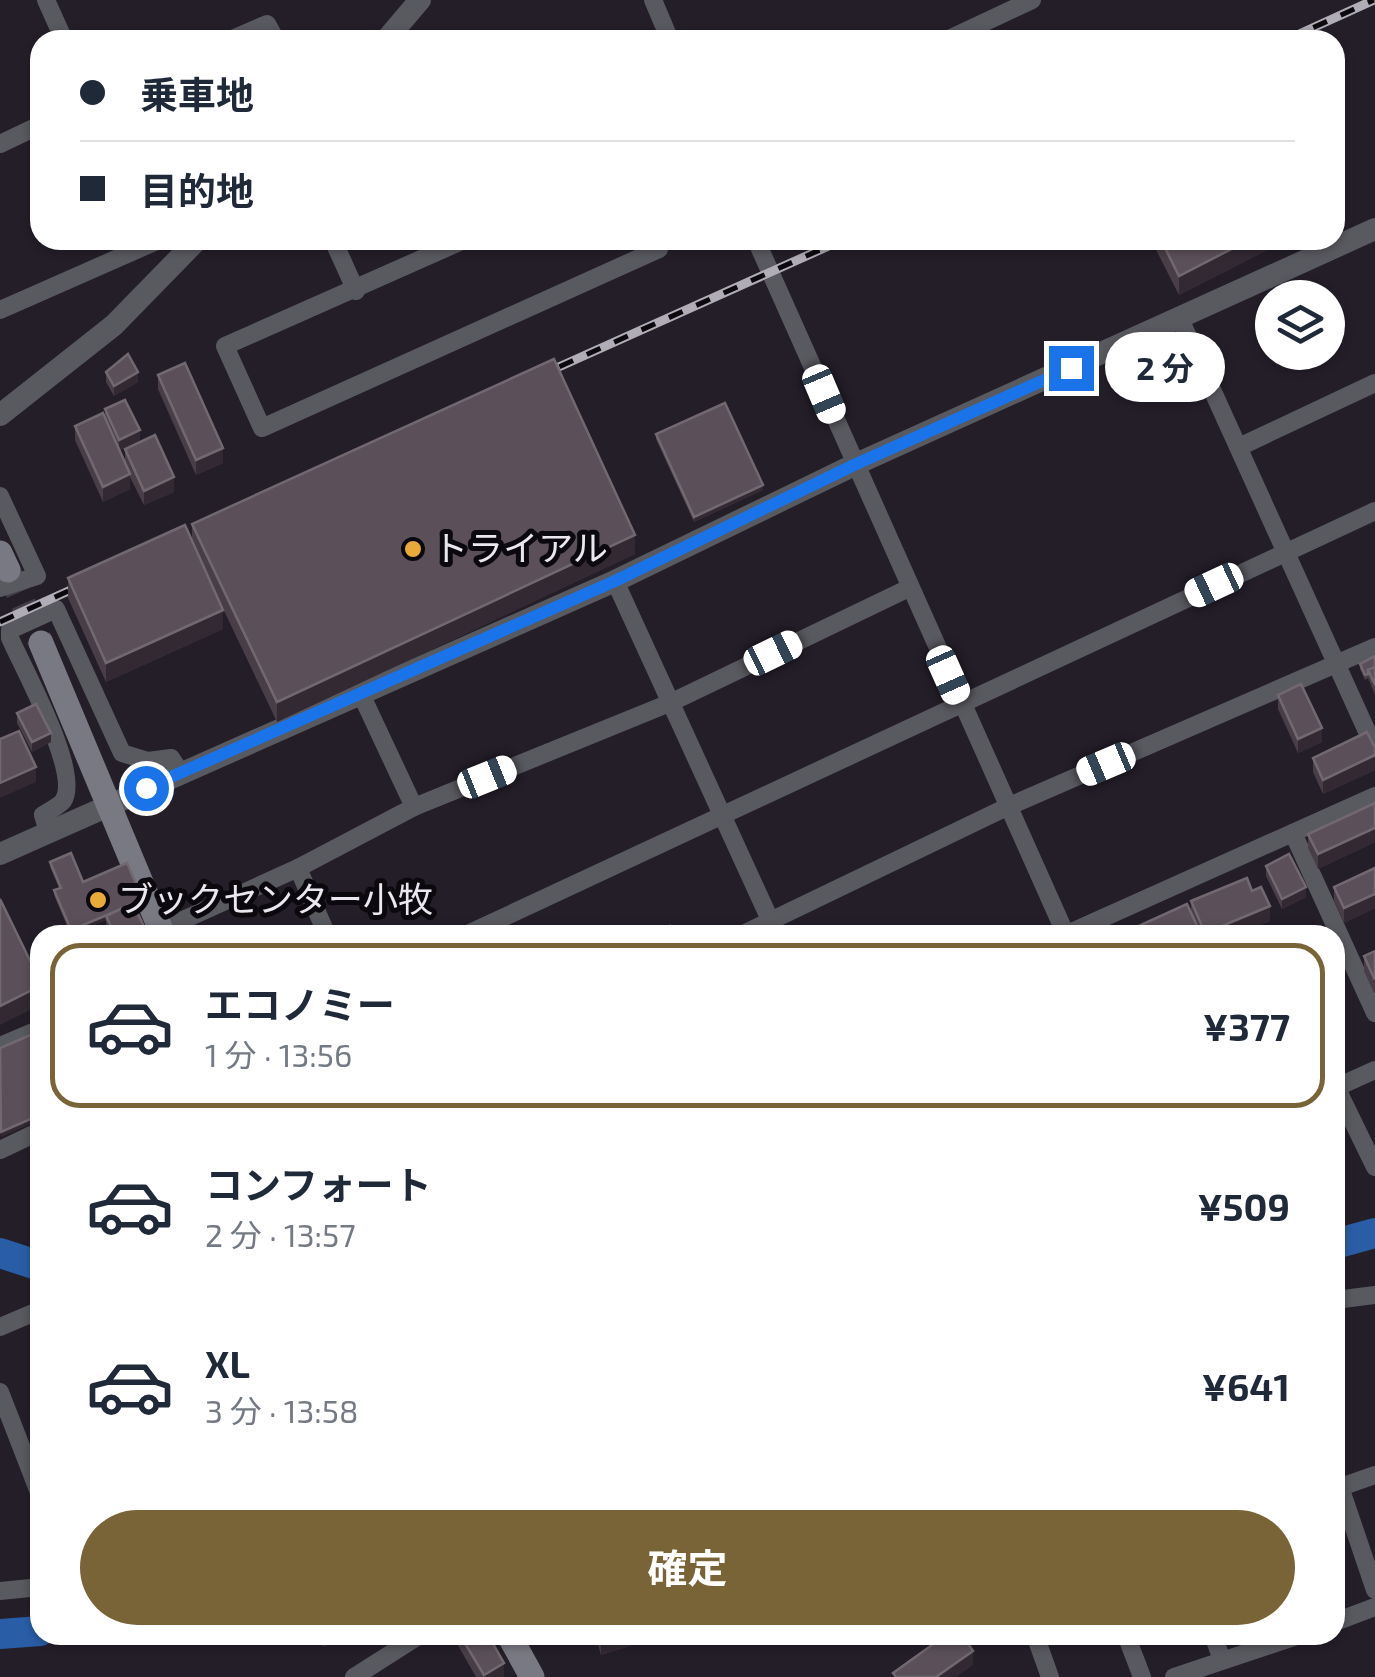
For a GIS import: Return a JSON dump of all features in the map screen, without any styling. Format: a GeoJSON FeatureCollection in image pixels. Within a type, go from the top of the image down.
{"type":"FeatureCollection","features":[{"type":"Feature","properties":{"kind":"main road"},"geometry":{"type":"LineString","coordinates":[[41,642],[159,925]]}},
{"type":"Feature","properties":{"kind":"main road"},"geometry":{"type":"LineString","coordinates":[[514,1645],[532,1677]]}},
{"type":"Feature","properties":{"kind":"street"},"geometry":{"type":"LineString","coordinates":[[46,0],[60,30]]}},
{"type":"Feature","properties":{"kind":"street"},"geometry":{"type":"LineString","coordinates":[[394,30],[420,0]]}},
{"type":"Feature","properties":{"kind":"street"},"geometry":{"type":"LineString","coordinates":[[653,0],[666,30]]}},
{"type":"Feature","properties":{"kind":"street"},"geometry":{"type":"LineString","coordinates":[[968,30],[1032,0]]}},
{"type":"Feature","properties":{"kind":"street"},"geometry":{"type":"LineString","coordinates":[[0,144],[30,130]]}},
{"type":"Feature","properties":{"kind":"street"},"geometry":{"type":"LineString","coordinates":[[1345,243],[1375,229]]}},
{"type":"Feature","properties":{"kind":"street"},"geometry":{"type":"LineString","coordinates":[[0,310],[136,250]]}},
{"type":"Feature","properties":{"kind":"street"},"geometry":{"type":"LineString","coordinates":[[0,415],[114,325],[187,250]]}},
{"type":"Feature","properties":{"kind":"street"},"geometry":{"type":"LineString","coordinates":[[338,250],[356,291]]}},
{"type":"Feature","properties":{"kind":"street"},"geometry":{"type":"LineString","coordinates":[[443,250],[224,346],[262,428],[657,250]]}},
{"type":"Feature","properties":{"kind":"street"},"geometry":{"type":"LineString","coordinates":[[760,250],[1007,807],[1066,925]]}},
{"type":"Feature","properties":{"kind":"street"},"geometry":{"type":"LineString","coordinates":[[0,854],[615,581],[854,465],[1330,250]]}},
{"type":"Feature","properties":{"kind":"street"},"geometry":{"type":"LineString","coordinates":[[1180,320],[1375,749]]}},
{"type":"Feature","properties":{"kind":"street"},"geometry":{"type":"LineString","coordinates":[[1238,447],[1375,384]]}},
{"type":"Feature","properties":{"kind":"street"},"geometry":{"type":"LineString","coordinates":[[0,496],[36,576],[3,570]]}},
{"type":"Feature","properties":{"kind":"street"},"geometry":{"type":"LineString","coordinates":[[489,925],[1375,511]]}},
{"type":"Feature","properties":{"kind":"street"},"geometry":{"type":"LineString","coordinates":[[615,581],[773,925]]}},
{"type":"Feature","properties":{"kind":"street"},"geometry":{"type":"LineString","coordinates":[[179,925],[414,806],[672,702],[909,588]]}},
{"type":"Feature","properties":{"kind":"street"},"geometry":{"type":"LineString","coordinates":[[48,832],[44,815],[63,800],[69,781],[10,630],[56,609],[122,753],[148,762],[171,758],[181,773]]}},
{"type":"Feature","properties":{"kind":"street"},"geometry":{"type":"LineString","coordinates":[[780,925],[1007,807],[1375,647]]}},
{"type":"Feature","properties":{"kind":"street"},"geometry":{"type":"LineString","coordinates":[[361,694],[414,806]]}},
{"type":"Feature","properties":{"kind":"street"},"geometry":{"type":"LineString","coordinates":[[1091,925],[1375,796]]}},
{"type":"Feature","properties":{"kind":"street"},"geometry":{"type":"LineString","coordinates":[[1293,833],[1335,925]]}},
{"type":"Feature","properties":{"kind":"street"},"geometry":{"type":"LineString","coordinates":[[298,868],[323,925]]}},
{"type":"Feature","properties":{"kind":"street"},"geometry":{"type":"LineString","coordinates":[[1345,947],[1375,1013]]}},
{"type":"Feature","properties":{"kind":"street"},"geometry":{"type":"LineString","coordinates":[[0,1046],[30,1033]]}},
{"type":"Feature","properties":{"kind":"street"},"geometry":{"type":"LineString","coordinates":[[1345,1084],[1375,1070]]}},
{"type":"Feature","properties":{"kind":"street"},"geometry":{"type":"LineString","coordinates":[[1345,1106],[1375,1167]]}},
{"type":"Feature","properties":{"kind":"street"},"geometry":{"type":"LineString","coordinates":[[0,1150],[30,1136]]}},
{"type":"Feature","properties":{"kind":"street"},"geometry":{"type":"LineString","coordinates":[[1345,1299],[1375,1295]]}},
{"type":"Feature","properties":{"kind":"street"},"geometry":{"type":"LineString","coordinates":[[0,1327],[30,1314]]}},
{"type":"Feature","properties":{"kind":"street"},"geometry":{"type":"LineString","coordinates":[[0,1392],[6,1424],[30,1473]]}},
{"type":"Feature","properties":{"kind":"street"},"geometry":{"type":"LineString","coordinates":[[1345,1486],[1375,1475]]}},
{"type":"Feature","properties":{"kind":"street"},"geometry":{"type":"LineString","coordinates":[[1345,1507],[1375,1590]]}},
{"type":"Feature","properties":{"kind":"street"},"geometry":{"type":"LineString","coordinates":[[0,1591],[30,1588]]}},
{"type":"Feature","properties":{"kind":"street"},"geometry":{"type":"LineString","coordinates":[[1345,1618],[1375,1607]]}},
{"type":"Feature","properties":{"kind":"street"},"geometry":{"type":"LineString","coordinates":[[354,1677],[404,1645]]}},
{"type":"Feature","properties":{"kind":"street"},"geometry":{"type":"LineString","coordinates":[[1038,1645],[1050,1677]]}},
{"type":"Feature","properties":{"kind":"street"},"geometry":{"type":"LineString","coordinates":[[1130,1645],[1142,1677]]}},
{"type":"Feature","properties":{"kind":"street"},"geometry":{"type":"LineString","coordinates":[[1217,1645],[1222,1660]]}},
{"type":"Feature","properties":{"kind":"street"},"geometry":{"type":"LineString","coordinates":[[1174,1677],[1269,1645]]}},
{"type":"Feature","properties":{"kind":"building"},"geometry":{"type":"Polygon","coordinates":[[[1166,250],[1230,250],[1179,276],[1166,250]]]}},
{"type":"Feature","properties":{"kind":"building"},"geometry":{"type":"Polygon","coordinates":[[[128,354],[138,372],[114,386],[106,372],[128,354]]]}},
{"type":"Feature","properties":{"kind":"building","name":"トライアル"},"geometry":{"type":"Polygon","coordinates":[[[554,359],[635,535],[277,702],[192,524],[554,359]]]}},
{"type":"Feature","properties":{"kind":"building"},"geometry":{"type":"Polygon","coordinates":[[[185,363],[223,448],[196,460],[158,375],[185,363]]]}},
{"type":"Feature","properties":{"kind":"building"},"geometry":{"type":"Polygon","coordinates":[[[125,400],[140,430],[119,440],[105,409],[125,400]]]}},
{"type":"Feature","properties":{"kind":"building"},"geometry":{"type":"Polygon","coordinates":[[[725,403],[763,485],[694,517],[656,434],[725,403]]]}},
{"type":"Feature","properties":{"kind":"building"},"geometry":{"type":"Polygon","coordinates":[[[103,413],[130,474],[103,487],[75,426],[103,413]]]}},
{"type":"Feature","properties":{"kind":"building"},"geometry":{"type":"Polygon","coordinates":[[[155,435],[174,477],[144,491],[125,449],[155,435]]]}},
{"type":"Feature","properties":{"kind":"building"},"geometry":{"type":"Polygon","coordinates":[[[185,525],[223,610],[106,663],[68,578],[185,525]]]}},
{"type":"Feature","properties":{"kind":"building"},"geometry":{"type":"Polygon","coordinates":[[[1375,656],[1375,667],[1365,675],[1360,664],[1375,656]]]}},
{"type":"Feature","properties":{"kind":"building"},"geometry":{"type":"Polygon","coordinates":[[[1375,667],[1375,685],[1368,670],[1375,667]]]}},
{"type":"Feature","properties":{"kind":"building"},"geometry":{"type":"Polygon","coordinates":[[[1301,684],[1322,728],[1298,739],[1278,695],[1301,684]]]}},
{"type":"Feature","properties":{"kind":"building"},"geometry":{"type":"Polygon","coordinates":[[[36,704],[51,733],[32,742],[17,713],[36,704]]]}},
{"type":"Feature","properties":{"kind":"building"},"geometry":{"type":"Polygon","coordinates":[[[19,731],[36,767],[0,783],[0,739],[19,731]]]}},
{"type":"Feature","properties":{"kind":"building"},"geometry":{"type":"Polygon","coordinates":[[[1367,732],[1375,755],[1323,780],[1313,758],[1367,732]]]}},
{"type":"Feature","properties":{"kind":"building"},"geometry":{"type":"Polygon","coordinates":[[[1375,803],[1375,828],[1318,854],[1308,834],[1375,803]]]}},
{"type":"Feature","properties":{"kind":"building","name":"ブックセンター小牧"},"geometry":{"type":"Polygon","coordinates":[[[71,853],[83,882],[127,863],[143,900],[83,925],[69,925],[54,890],[61,888],[50,862],[71,853]]]}},
{"type":"Feature","properties":{"kind":"building"},"geometry":{"type":"Polygon","coordinates":[[[1289,854],[1306,887],[1282,899],[1266,866],[1289,854]]]}},
{"type":"Feature","properties":{"kind":"building"},"geometry":{"type":"Polygon","coordinates":[[[1375,868],[1375,894],[1344,908],[1334,887],[1375,868]]]}},
{"type":"Feature","properties":{"kind":"building"},"geometry":{"type":"Polygon","coordinates":[[[1247,878],[1252,891],[1261,887],[1270,906],[1224,925],[1202,925],[1191,901],[1247,878]]]}},
{"type":"Feature","properties":{"kind":"building"},"geometry":{"type":"Polygon","coordinates":[[[0,899],[30,960],[30,991],[0,1006],[0,899]]]}},
{"type":"Feature","properties":{"kind":"building"},"geometry":{"type":"Polygon","coordinates":[[[133,903],[143,925],[110,925],[106,916],[133,903]]]}},
{"type":"Feature","properties":{"kind":"building"},"geometry":{"type":"Polygon","coordinates":[[[1187,904],[1197,925],[1141,925],[1187,904]]]}},
{"type":"Feature","properties":{"kind":"building"},"geometry":{"type":"Polygon","coordinates":[[[1375,951],[1375,977],[1374,978],[1364,956],[1375,951]]]}},
{"type":"Feature","properties":{"kind":"building"},"geometry":{"type":"Polygon","coordinates":[[[30,1035],[30,1119],[1,1132],[0,1048],[30,1035]]]}},
{"type":"Feature","properties":{"kind":"building"},"geometry":{"type":"Polygon","coordinates":[[[466,1645],[494,1645],[504,1663],[484,1675],[466,1645]]]}},
{"type":"Feature","properties":{"kind":"building"},"geometry":{"type":"Polygon","coordinates":[[[932,1645],[969,1645],[973,1651],[936,1677],[896,1677],[893,1673],[932,1645]]]}},
{"type":"Feature","properties":{"kind":"waterway"},"geometry":{"type":"LineString","coordinates":[[1345,1241],[1375,1233]]}},
{"type":"Feature","properties":{"kind":"waterway"},"geometry":{"type":"LineString","coordinates":[[0,1253],[30,1263]]}},
{"type":"Feature","properties":{"kind":"waterway"},"geometry":{"type":"LineString","coordinates":[[0,1634],[30,1632]]}},
{"type":"Feature","properties":{"kind":"tunnel"},"geometry":{"type":"LineString","coordinates":[[8,570],[41,643]]}},
{"type":"Feature","properties":{"kind":"railway"},"geometry":{"type":"LineString","coordinates":[[1308,30],[1374,0]]}},
{"type":"Feature","properties":{"kind":"railway"},"geometry":{"type":"LineString","coordinates":[[532,379],[820,250]]}},
{"type":"Feature","properties":{"kind":"railway"},"geometry":{"type":"LineString","coordinates":[[0,622],[95,579]]}},
{"type":"Feature","properties":{"kind":"place","name":"トライアル"},"geometry":{"type":"Point","coordinates":[413,549]}},
{"type":"Feature","properties":{"kind":"place","name":"ブックセンター小牧"},"geometry":{"type":"Point","coordinates":[98,900]}},
{"type":"Feature","properties":{"kind":"route"},"geometry":{"type":"LineString","coordinates":[[146,788],[615,581],[854,465],[1071,368]]}}]}
